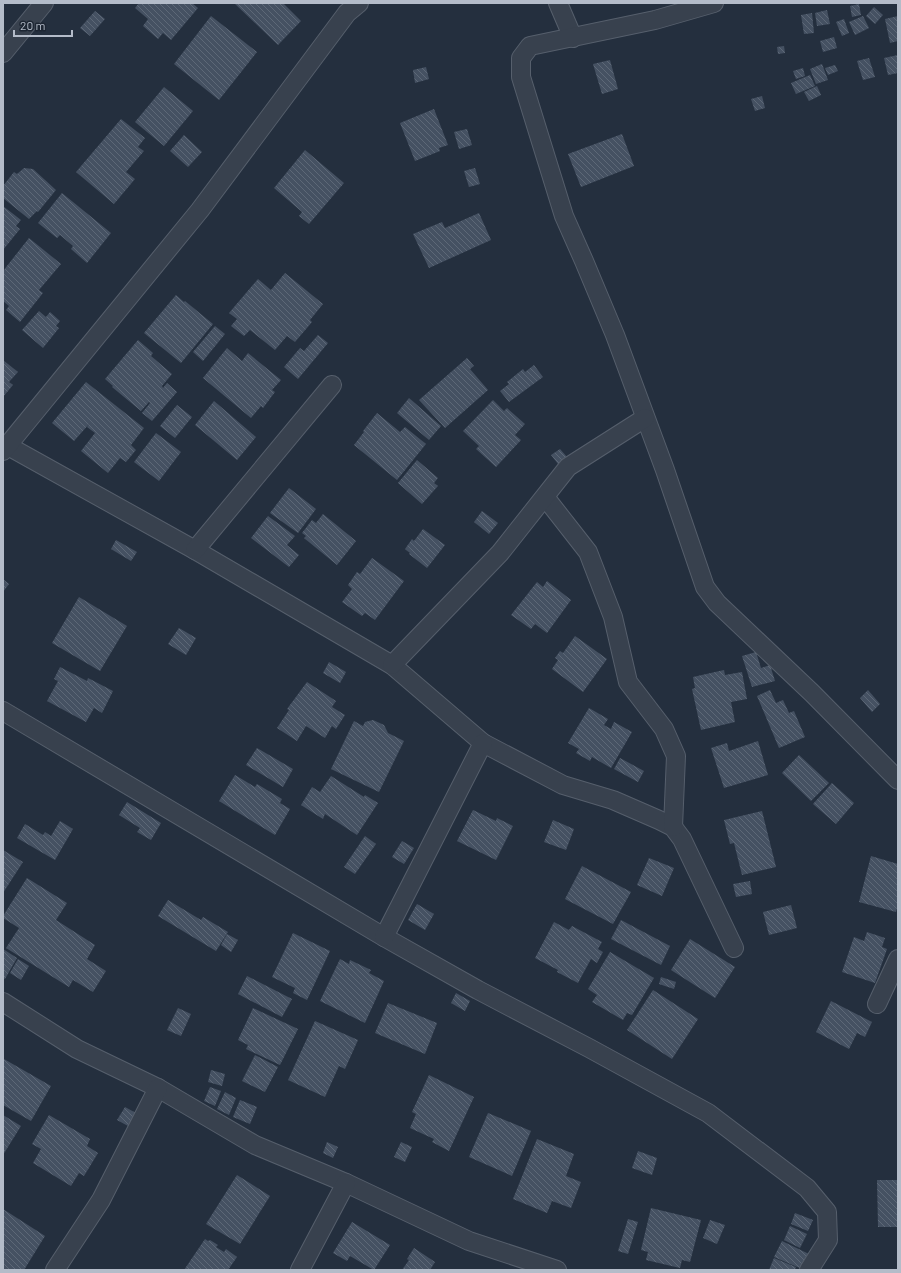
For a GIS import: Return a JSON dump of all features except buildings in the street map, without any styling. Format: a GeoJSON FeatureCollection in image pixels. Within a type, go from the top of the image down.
{"type":"FeatureCollection","features":[{"type":"Feature","properties":{"kind":"street"},"geometry":{"type":"LineString","coordinates":[[3,53],[44,3]]}},
{"type":"Feature","properties":{"kind":"street"},"geometry":{"type":"LineString","coordinates":[[359,3],[347,13],[200,210],[5,448],[195,550],[392,664],[483,743],[563,785],[613,800],[673,827],[682,839],[734,948]]}},
{"type":"Feature","properties":{"kind":"street"},"geometry":{"type":"LineString","coordinates":[[558,3],[573,38]]}},
{"type":"Feature","properties":{"kind":"street"},"geometry":{"type":"LineString","coordinates":[[714,3],[655,20],[530,46],[521,58],[521,77],[564,216],[615,335],[667,476],[705,586],[717,603],[812,693],[898,780]]}},
{"type":"Feature","properties":{"kind":"street"},"geometry":{"type":"LineString","coordinates":[[195,550],[332,385]]}},
{"type":"Feature","properties":{"kind":"street"},"geometry":{"type":"LineString","coordinates":[[392,664],[500,553],[568,467],[645,418]]}},
{"type":"Feature","properties":{"kind":"street"},"geometry":{"type":"LineString","coordinates":[[545,497],[588,552],[613,617],[628,682],[664,729],[676,756],[673,827]]}},
{"type":"Feature","properties":{"kind":"street"},"geometry":{"type":"LineString","coordinates":[[3,711],[384,937],[478,990],[589,1048],[708,1113],[807,1188],[827,1212],[828,1240],[809,1270]]}},
{"type":"Feature","properties":{"kind":"street"},"geometry":{"type":"LineString","coordinates":[[384,937],[483,743]]}},
{"type":"Feature","properties":{"kind":"street"},"geometry":{"type":"LineString","coordinates":[[877,1004],[898,960]]}},
{"type":"Feature","properties":{"kind":"street"},"geometry":{"type":"LineString","coordinates":[[3,1002],[77,1049],[158,1088],[255,1145],[346,1183],[469,1241],[556,1270]]}},
{"type":"Feature","properties":{"kind":"street"},"geometry":{"type":"LineString","coordinates":[[55,1270],[101,1200],[158,1088]]}},
{"type":"Feature","properties":{"kind":"street"},"geometry":{"type":"LineString","coordinates":[[300,1270],[346,1183]]}}]}
